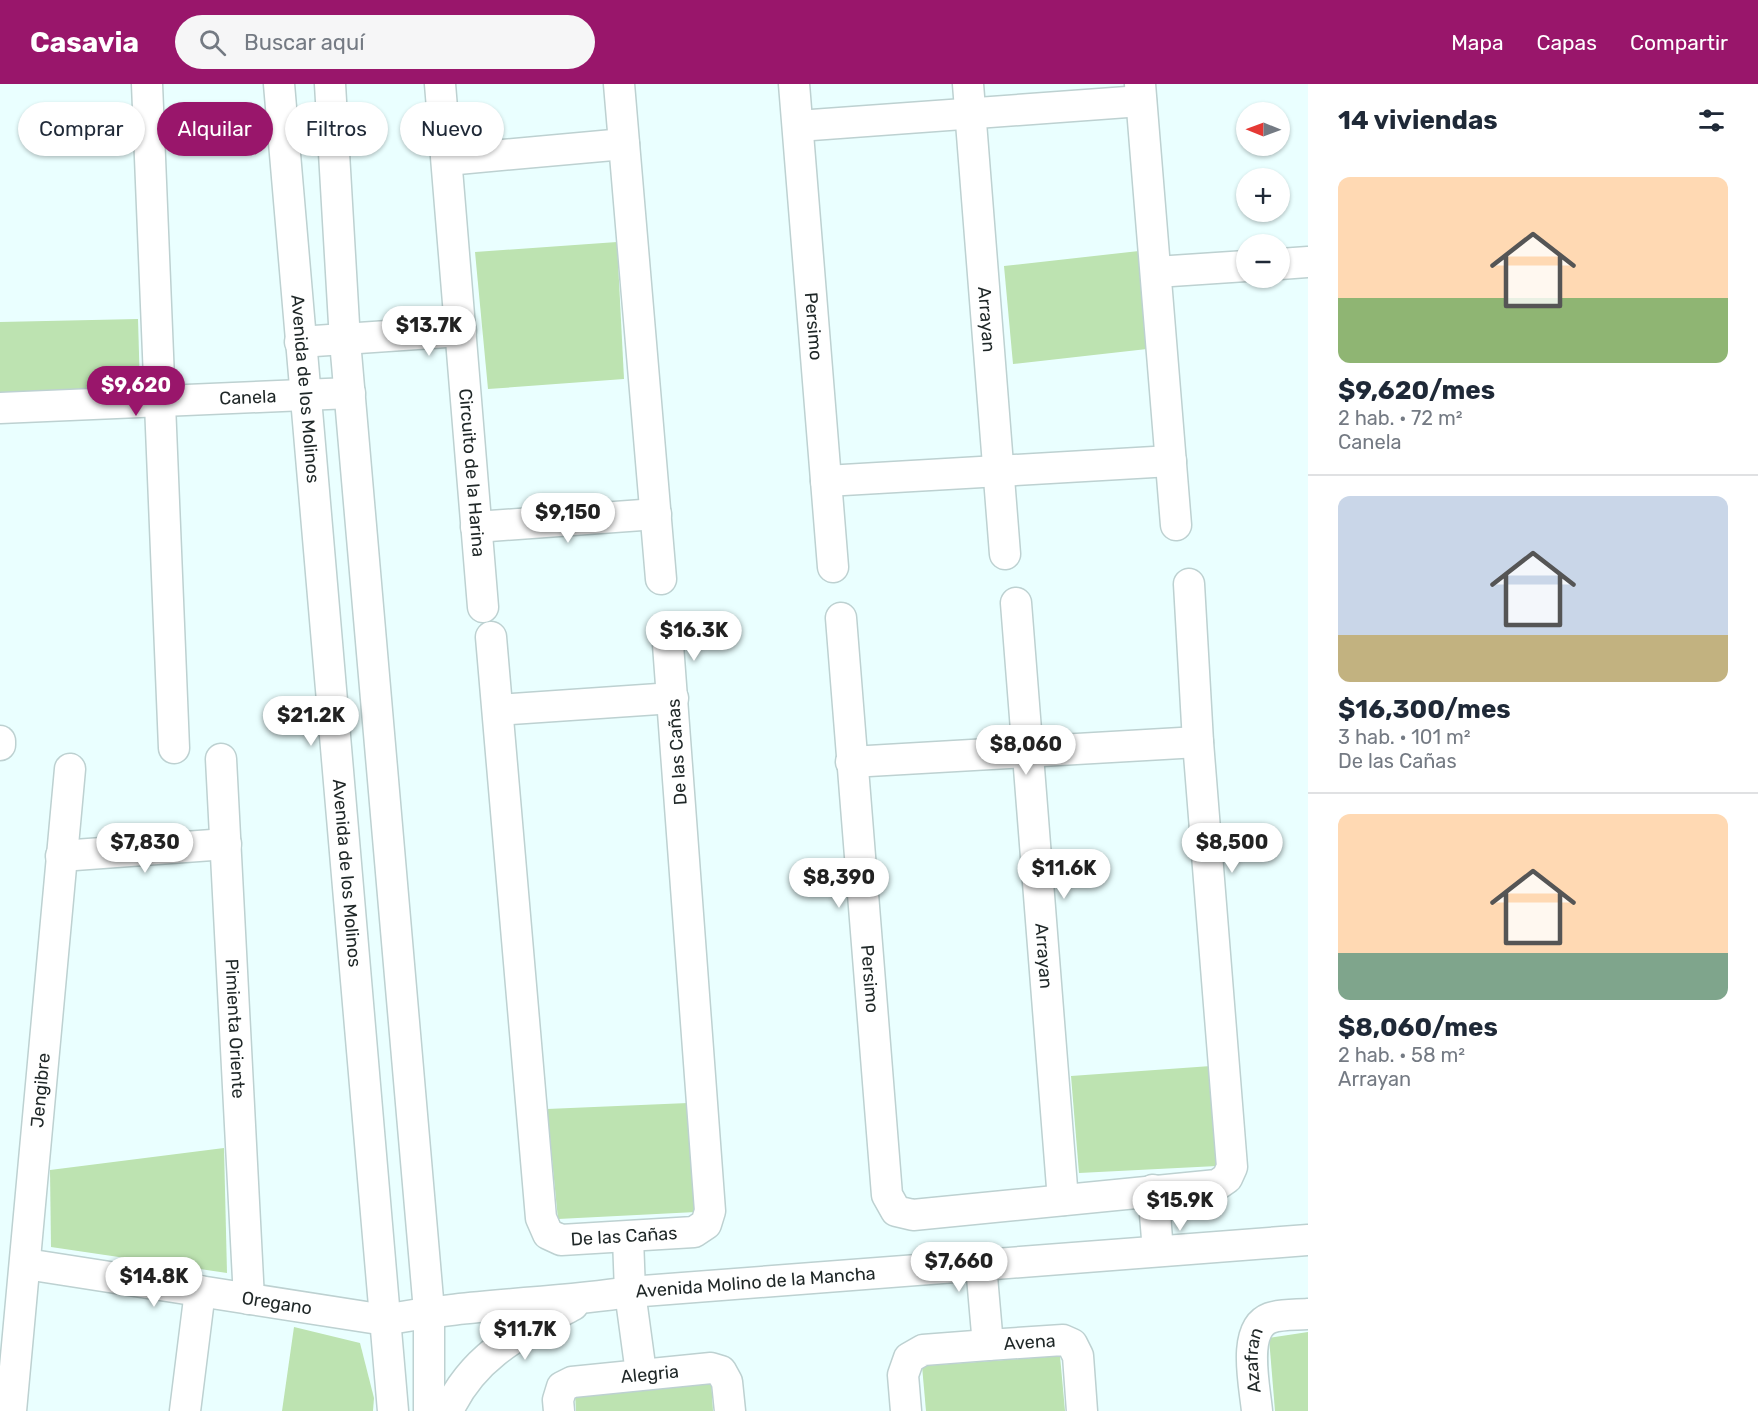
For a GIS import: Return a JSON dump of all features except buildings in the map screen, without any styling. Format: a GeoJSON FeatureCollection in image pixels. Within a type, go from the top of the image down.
{"type":"FeatureCollection","features":[{"type":"Feature","properties":{"kind":"street"},"geometry":{"type":"LineString","coordinates":[[147,84],[174,748]]}},
{"type":"Feature","properties":{"kind":"street","name":"Avenida de los Molinos"},"geometry":{"type":"LineString","coordinates":[[279,84],[393,1411]]}},
{"type":"Feature","properties":{"kind":"street"},"geometry":{"type":"LineString","coordinates":[[330,84],[345,340],[429,1311],[429,1411]]}},
{"type":"Feature","properties":{"kind":"street","name":"Circuito de la Harina"},"geometry":{"type":"LineString","coordinates":[[440,84],[483,607]]}},
{"type":"Feature","properties":{"kind":"street"},"geometry":{"type":"LineString","coordinates":[[619,84],[662,579]]}},
{"type":"Feature","properties":{"kind":"street","name":"Persimo"},"geometry":{"type":"LineString","coordinates":[[794,84],[833,567]]}},
{"type":"Feature","properties":{"kind":"street","name":"Arrayan"},"geometry":{"type":"LineString","coordinates":[[968,84],[1005,554]]}},
{"type":"Feature","properties":{"kind":"street"},"geometry":{"type":"LineString","coordinates":[[798,126],[970,114],[1140,93],[1176,525]]}},
{"type":"Feature","properties":{"kind":"street"},"geometry":{"type":"LineString","coordinates":[[447,160],[624,144]]}},
{"type":"Feature","properties":{"kind":"street"},"geometry":{"type":"LineString","coordinates":[[1290,263],[1308,262]]}},
{"type":"Feature","properties":{"kind":"street"},"geometry":{"type":"LineString","coordinates":[[1156,272],[1236,267]]}},
{"type":"Feature","properties":{"kind":"street"},"geometry":{"type":"LineString","coordinates":[[300,342],[460,331]]}},
{"type":"Feature","properties":{"kind":"street","name":"Canela"},"geometry":{"type":"LineString","coordinates":[[0,408],[350,393]]}},
{"type":"Feature","properties":{"kind":"street"},"geometry":{"type":"LineString","coordinates":[[826,481],[1171,462]]}},
{"type":"Feature","properties":{"kind":"street"},"geometry":{"type":"LineString","coordinates":[[476,527],[656,514]]}},
{"type":"Feature","properties":{"kind":"street"},"geometry":{"type":"LineString","coordinates":[[1063,1200],[1217,1185],[1227,1178],[1232,1167],[1198,742],[1189,584]]}},
{"type":"Feature","properties":{"kind":"street","name":"Arrayan"},"geometry":{"type":"LineString","coordinates":[[1016,603],[1063,1200]]}},
{"type":"Feature","properties":{"kind":"street","name":"Persimo"},"geometry":{"type":"LineString","coordinates":[[841,618],[887,1196],[896,1211],[914,1215],[1063,1200]]}},
{"type":"Feature","properties":{"kind":"street","name":"De las Cañas"},"geometry":{"type":"LineString","coordinates":[[491,637],[542,1218],[548,1234],[561,1240],[628,1238],[694,1232],[706,1224],[710,1211],[667,631]]}},
{"type":"Feature","properties":{"kind":"street"},"geometry":{"type":"LineString","coordinates":[[498,710],[673,698]]}},
{"type":"Feature","properties":{"kind":"street"},"geometry":{"type":"LineString","coordinates":[[851,762],[1198,742]]}},
{"type":"Feature","properties":{"kind":"street","name":"Pimienta Oriente"},"geometry":{"type":"LineString","coordinates":[[221,759],[249,1299]]}},
{"type":"Feature","properties":{"kind":"street","name":"Jengibre"},"geometry":{"type":"LineString","coordinates":[[11,1411],[70,769]]}},
{"type":"Feature","properties":{"kind":"street"},"geometry":{"type":"LineString","coordinates":[[61,856],[225,843]]}},
{"type":"Feature","properties":{"kind":"street"},"geometry":{"type":"LineString","coordinates":[[1153,1190],[1158,1251]]}},
{"type":"Feature","properties":{"kind":"street"},"geometry":{"type":"LineString","coordinates":[[628,1238],[630,1292],[641,1373]]}},
{"type":"Feature","properties":{"kind":"street","name":"Avenida Molino de la Mancha"},"geometry":{"type":"LineString","coordinates":[[385,1320],[429,1311],[586,1299],[630,1292],[1308,1240]]}},
{"type":"Feature","properties":{"kind":"street","name":"Oregano"},"geometry":{"type":"LineString","coordinates":[[26,1264],[385,1320]]}},
{"type":"Feature","properties":{"kind":"street","name":"Avena"},"geometry":{"type":"LineString","coordinates":[[981,1265],[988,1345]]}},
{"type":"Feature","properties":{"kind":"street"},"geometry":{"type":"LineString","coordinates":[[185,1411],[200,1291]]}},
{"type":"Feature","properties":{"kind":"street"},"geometry":{"type":"LineString","coordinates":[[448,1411],[458,1390],[482,1361],[529,1329],[586,1299]]}},
{"type":"Feature","properties":{"kind":"street","name":"Azafran"},"geometry":{"type":"LineString","coordinates":[[1257,1411],[1252,1344],[1257,1328],[1269,1318],[1308,1314]]}},
{"type":"Feature","properties":{"kind":"street","name":"Avena"},"geometry":{"type":"LineString","coordinates":[[906,1411],[903,1375],[909,1358],[922,1350],[1063,1340],[1072,1344],[1078,1356],[1082,1411]]}},
{"type":"Feature","properties":{"kind":"street","name":"Alegria"},"geometry":{"type":"LineString","coordinates":[[559,1411],[562,1388],[572,1382],[641,1373],[711,1368],[721,1371],[727,1382],[730,1411]]}},
{"type":"Feature","properties":{"kind":"green space"},"geometry":{"type":"Polygon","coordinates":[[[617,242],[624,379],[488,389],[475,252],[617,242]]]}},
{"type":"Feature","properties":{"kind":"green space"},"geometry":{"type":"Polygon","coordinates":[[[1139,251],[1147,349],[1013,364],[1004,266],[1139,251]]]}},
{"type":"Feature","properties":{"kind":"green space"},"geometry":{"type":"Polygon","coordinates":[[[138,319],[140,389],[0,394],[0,322],[138,319]]]}},
{"type":"Feature","properties":{"kind":"green space"},"geometry":{"type":"Polygon","coordinates":[[[1211,1066],[1217,1166],[1079,1173],[1071,1076],[1211,1066]]]}},
{"type":"Feature","properties":{"kind":"green space"},"geometry":{"type":"Polygon","coordinates":[[[688,1103],[696,1212],[558,1219],[547,1109],[688,1103]]]}},
{"type":"Feature","properties":{"kind":"green space"},"geometry":{"type":"Polygon","coordinates":[[[224,1148],[227,1273],[51,1247],[50,1170],[224,1148]]]}},
{"type":"Feature","properties":{"kind":"green space"},"geometry":{"type":"Polygon","coordinates":[[[294,1327],[360,1343],[374,1398],[373,1411],[282,1411],[294,1327]]]}},
{"type":"Feature","properties":{"kind":"green space"},"geometry":{"type":"Polygon","coordinates":[[[1308,1332],[1308,1411],[1275,1411],[1269,1338],[1308,1332]]]}},
{"type":"Feature","properties":{"kind":"green space"},"geometry":{"type":"Polygon","coordinates":[[[1060,1356],[1065,1411],[926,1411],[922,1366],[1060,1356]]]}},
{"type":"Feature","properties":{"kind":"green space"},"geometry":{"type":"Polygon","coordinates":[[[711,1378],[713,1411],[576,1411],[575,1394],[711,1378]]]}}]}
